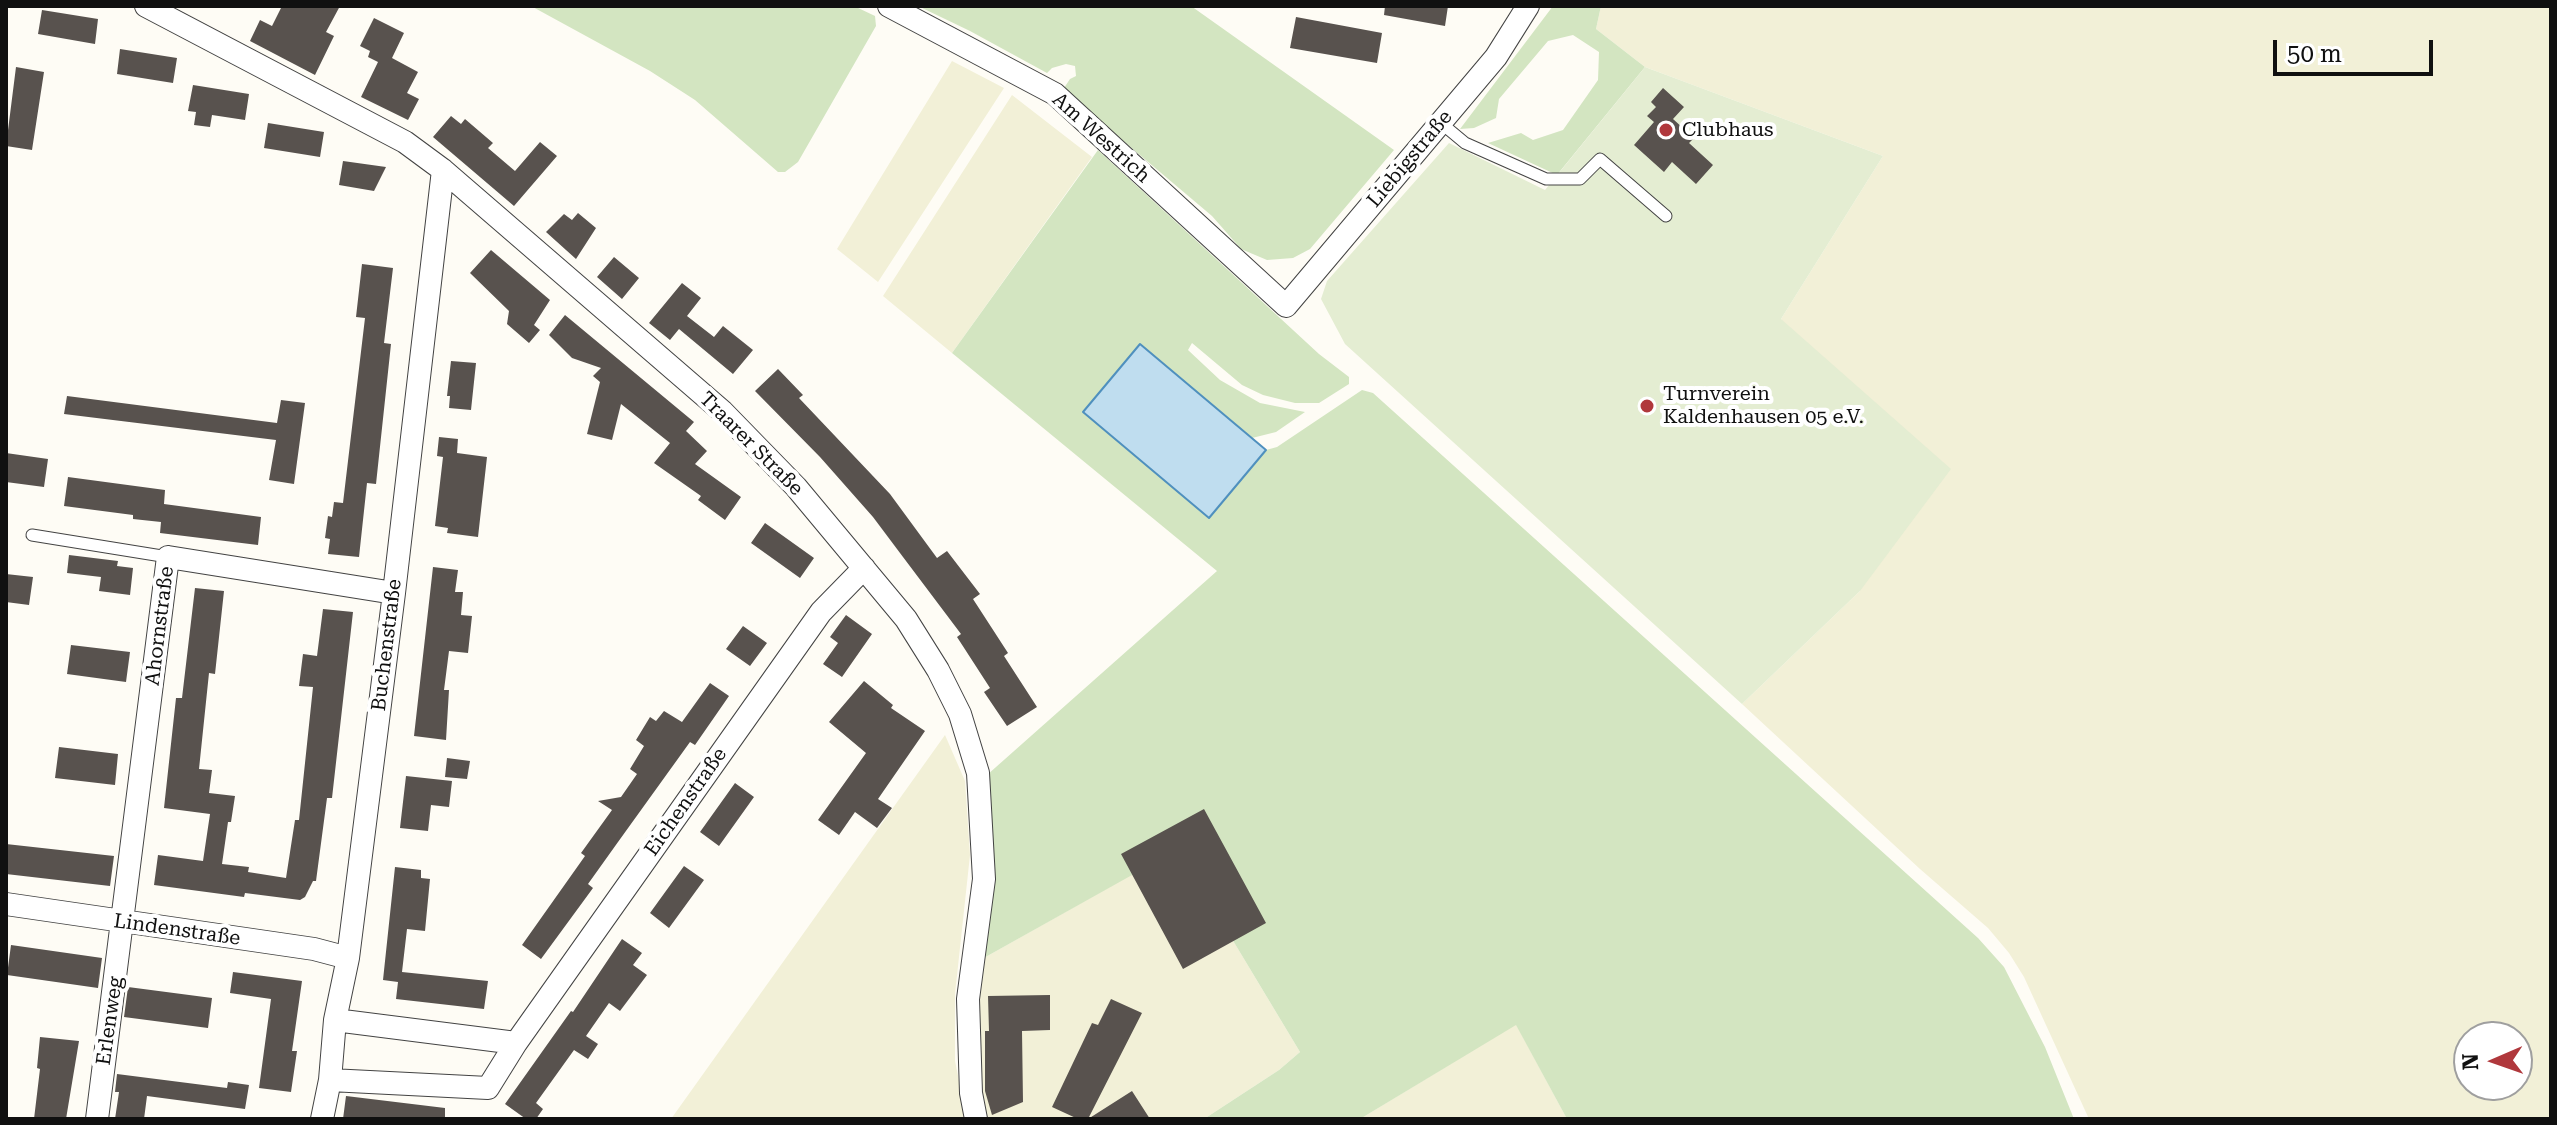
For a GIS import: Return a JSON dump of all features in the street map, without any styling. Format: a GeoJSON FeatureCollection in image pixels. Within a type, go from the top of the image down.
{"type":"FeatureCollection","features":[{"type":"Feature","properties":{"kind":"street","name":"Traarer Straße"},"geometry":{"type":"LineString","coordinates":[[146,6],[405,142],[443,170],[722,411],[796,487],[906,619],[938,670],[960,714],[978,773],[984,879],[968,999],[971,1093],[976,1119]]}},
{"type":"Feature","properties":{"kind":"street","name":"Am Westrich"},"geometry":{"type":"LineString","coordinates":[[889,6],[1055,94],[1286,306]]}},
{"type":"Feature","properties":{"kind":"street","name":"Liebigstraße"},"geometry":{"type":"LineString","coordinates":[[1286,306],[1496,57],[1528,6]]}},
{"type":"Feature","properties":{"kind":"street","name":"Buchenstraße"},"geometry":{"type":"LineString","coordinates":[[322,1119],[330,1080],[335,1020],[348,958],[443,170]]}},
{"type":"Feature","properties":{"kind":"street","name":"Ahornstraße"},"geometry":{"type":"LineString","coordinates":[[123,922],[168,557],[394,593]]}},
{"type":"Feature","properties":{"kind":"street","name":"Eichenstraße"},"geometry":{"type":"LineString","coordinates":[[330,1080],[488,1088],[516,1043],[821,612],[864,568]]}},
{"type":"Feature","properties":{"kind":"street","name":"Lindenstraße"},"geometry":{"type":"LineString","coordinates":[[6,904],[314,949],[348,958]]}},
{"type":"Feature","properties":{"kind":"street","name":"Erlenweg"},"geometry":{"type":"LineString","coordinates":[[97,1119],[123,922]]}},
{"type":"Feature","properties":{"kind":"street"},"geometry":{"type":"LineString","coordinates":[[335,1020],[516,1043]]}},
{"type":"Feature","properties":{"kind":"lane"},"geometry":{"type":"LineString","coordinates":[[1441,123],[1465,143],[1546,179],[1580,179],[1600,159],[1666,216]]}},
{"type":"Feature","properties":{"kind":"lane"},"geometry":{"type":"LineString","coordinates":[[32,535],[168,557]]}},
{"type":"Feature","properties":{"kind":"shaded area"},"geometry":{"type":"Polygon","coordinates":[[[1601,6],[2551,6],[2551,1119],[2089,1119],[2024,977],[2009,953],[1988,928],[1742,704],[1860,591],[1781,319],[1883,156],[1645,67],[1596,29],[1601,6]]]}},
{"type":"Feature","properties":{"kind":"shaded area"},"geometry":{"type":"Polygon","coordinates":[[[952,61],[1004,88],[878,282],[837,249],[952,61]]]}},
{"type":"Feature","properties":{"kind":"shaded area"},"geometry":{"type":"Polygon","coordinates":[[[1012,95],[1092,157],[952,353],[883,296],[1012,95]]]}},
{"type":"Feature","properties":{"kind":"shaded area"},"geometry":{"type":"Polygon","coordinates":[[[945,735],[965,781],[970,855],[955,994],[955,1061],[967,1119],[671,1119],[945,735]]]}},
{"type":"Feature","properties":{"kind":"shaded area"},"geometry":{"type":"Polygon","coordinates":[[[1166,855],[1232,939],[1300,1052],[1279,1070],[1204,1119],[985,1119],[980,1088],[976,1007],[982,959],[1166,855]]]}},
{"type":"Feature","properties":{"kind":"shaded area"},"geometry":{"type":"Polygon","coordinates":[[[1516,1024],[1567,1119],[1360,1119],[1516,1024]]]}},
{"type":"Feature","properties":{"kind":"green space"},"geometry":{"type":"Polygon","coordinates":[[[531,6],[854,6],[875,16],[876,26],[798,162],[785,172],[778,172],[695,100],[650,71],[531,6]]]}},
{"type":"Feature","properties":{"kind":"green space"},"geometry":{"type":"Polygon","coordinates":[[[918,6],[1191,6],[1394,150],[1310,249],[1293,258],[1267,260],[1241,249],[1212,216],[1070,96],[1064,88],[1076,76],[1075,66],[1066,64],[1047,73],[918,6]]]}},
{"type":"Feature","properties":{"kind":"green space"},"geometry":{"type":"Polygon","coordinates":[[[1553,6],[1601,6],[1596,29],[1645,67],[1557,175],[1488,143],[1521,133],[1533,140],[1563,130],[1598,80],[1599,52],[1573,35],[1548,41],[1499,99],[1496,118],[1474,128],[1460,129],[1553,6]]]}},
{"type":"Feature","properties":{"kind":"green space","name":"Turnverein Kaldenhausen 05 e.V."},"geometry":{"type":"Polygon","coordinates":[[[1645,67],[1883,156],[1781,319],[1951,469],[1860,591],[1742,704],[1345,344],[1321,299],[1327,281],[1449,143],[1545,190],[1645,67]]]}},
{"type":"Feature","properties":{"kind":"green space"},"geometry":{"type":"Polygon","coordinates":[[[1098,150],[1319,354],[1349,377],[1349,384],[1319,403],[1295,403],[1263,395],[1242,385],[1192,343],[1188,350],[1220,380],[1260,403],[1305,412],[1276,432],[1252,438],[1140,344],[1209,517],[1266,450],[1277,447],[1362,390],[1373,393],[1978,938],[2004,967],[2045,1047],[2074,1119],[1567,1119],[1516,1025],[1360,1119],[1204,1119],[1279,1070],[1300,1052],[1232,939],[1166,856],[982,959],[987,775],[1217,571],[952,353],[1098,150]]]}},
{"type":"Feature","properties":{"kind":"water"},"geometry":{"type":"Polygon","coordinates":[[[1140,344],[1266,450],[1209,518],[1083,412],[1140,344]]]}},
{"type":"Feature","properties":{"kind":"building"},"geometry":{"type":"Polygon","coordinates":[[[282,6],[340,6],[326,32],[334,36],[315,75],[250,41],[260,20],[272,26],[282,6]]]}},
{"type":"Feature","properties":{"kind":"building"},"geometry":{"type":"Polygon","coordinates":[[[1385,6],[1448,6],[1445,26],[1384,15],[1385,6]]]}},
{"type":"Feature","properties":{"kind":"building"},"geometry":{"type":"Polygon","coordinates":[[[42,10],[98,19],[95,44],[38,34],[42,10]]]}},
{"type":"Feature","properties":{"kind":"building"},"geometry":{"type":"Polygon","coordinates":[[[1296,17],[1382,33],[1377,63],[1290,48],[1296,17]]]}},
{"type":"Feature","properties":{"kind":"building"},"geometry":{"type":"Polygon","coordinates":[[[374,18],[404,33],[392,58],[418,72],[407,93],[419,99],[408,120],[361,97],[378,62],[368,57],[370,51],[360,46],[374,18]]]}},
{"type":"Feature","properties":{"kind":"building"},"geometry":{"type":"Polygon","coordinates":[[[120,49],[177,58],[173,83],[117,74],[120,49]]]}},
{"type":"Feature","properties":{"kind":"building"},"geometry":{"type":"Polygon","coordinates":[[[16,67],[44,72],[32,150],[6,146],[16,67]]]}},
{"type":"Feature","properties":{"kind":"building"},"geometry":{"type":"Polygon","coordinates":[[[193,85],[249,94],[245,120],[212,115],[210,127],[194,125],[196,112],[188,111],[193,85]]]}},
{"type":"Feature","properties":{"kind":"building","name":"Clubhaus"},"geometry":{"type":"Polygon","coordinates":[[[1663,88],[1684,107],[1673,119],[1694,138],[1689,143],[1713,165],[1696,184],[1672,162],[1664,172],[1634,145],[1654,122],[1647,116],[1656,107],[1651,102],[1663,88]]]}},
{"type":"Feature","properties":{"kind":"building"},"geometry":{"type":"Polygon","coordinates":[[[451,116],[461,124],[465,119],[493,143],[488,148],[515,171],[540,142],[557,156],[514,206],[433,137],[451,116]]]}},
{"type":"Feature","properties":{"kind":"building"},"geometry":{"type":"Polygon","coordinates":[[[268,123],[324,132],[320,157],[264,148],[268,123]]]}},
{"type":"Feature","properties":{"kind":"building"},"geometry":{"type":"Polygon","coordinates":[[[343,161],[386,167],[374,191],[339,185],[343,161]]]}},
{"type":"Feature","properties":{"kind":"building"},"geometry":{"type":"Polygon","coordinates":[[[578,213],[596,228],[576,259],[546,232],[564,214],[572,220],[578,213]]]}},
{"type":"Feature","properties":{"kind":"building"},"geometry":{"type":"Polygon","coordinates":[[[491,250],[550,300],[534,325],[540,330],[529,343],[507,324],[509,311],[470,273],[491,250]]]}},
{"type":"Feature","properties":{"kind":"building"},"geometry":{"type":"Polygon","coordinates":[[[614,257],[639,278],[622,299],[597,277],[614,257]]]}},
{"type":"Feature","properties":{"kind":"building"},"geometry":{"type":"Polygon","coordinates":[[[362,264],[393,268],[384,343],[391,344],[376,484],[367,483],[359,557],[328,554],[330,539],[325,538],[328,516],[332,517],[334,502],[343,503],[365,318],[356,317],[362,264]]]}},
{"type":"Feature","properties":{"kind":"building"},"geometry":{"type":"Polygon","coordinates":[[[682,283],[701,298],[687,316],[714,337],[723,326],[753,350],[733,374],[679,329],[670,340],[649,323],[682,283]]]}},
{"type":"Feature","properties":{"kind":"building"},"geometry":{"type":"Polygon","coordinates":[[[565,315],[694,422],[686,431],[707,451],[695,464],[741,497],[725,520],[698,500],[701,496],[654,463],[670,443],[621,404],[612,440],[587,434],[600,382],[593,376],[601,368],[572,358],[549,335],[565,315]]]}},
{"type":"Feature","properties":{"kind":"building"},"geometry":{"type":"Polygon","coordinates":[[[451,361],[476,363],[471,410],[449,408],[450,396],[447,396],[451,361]]]}},
{"type":"Feature","properties":{"kind":"building"},"geometry":{"type":"Polygon","coordinates":[[[778,369],[803,395],[799,398],[890,494],[937,558],[947,551],[980,594],[973,599],[1008,653],[1004,656],[1037,707],[1007,726],[984,692],[990,688],[957,637],[961,634],[873,517],[755,391],[778,369]]]}},
{"type":"Feature","properties":{"kind":"building"},"geometry":{"type":"Polygon","coordinates":[[[67,396],[277,423],[281,400],[305,403],[294,484],[269,480],[276,440],[64,414],[67,396]]]}},
{"type":"Feature","properties":{"kind":"building"},"geometry":{"type":"Polygon","coordinates":[[[439,437],[458,439],[457,453],[487,457],[478,537],[447,533],[448,528],[435,526],[443,457],[437,456],[439,437]]]}},
{"type":"Feature","properties":{"kind":"building"},"geometry":{"type":"Polygon","coordinates":[[[6,453],[48,459],[44,487],[6,482],[6,453]]]}},
{"type":"Feature","properties":{"kind":"building"},"geometry":{"type":"Polygon","coordinates":[[[68,477],[165,490],[164,504],[261,517],[258,545],[160,533],[161,522],[64,506],[68,477]]]}},
{"type":"Feature","properties":{"kind":"building"},"geometry":{"type":"Polygon","coordinates":[[[765,523],[814,558],[800,578],[751,543],[765,523]]]}},
{"type":"Feature","properties":{"kind":"building"},"geometry":{"type":"Polygon","coordinates":[[[69,555],[118,561],[117,566],[133,568],[130,595],[99,591],[101,577],[67,573],[69,555]]]}},
{"type":"Feature","properties":{"kind":"building"},"geometry":{"type":"Polygon","coordinates":[[[433,567],[458,570],[455,592],[463,592],[461,615],[472,616],[468,653],[449,651],[444,690],[449,690],[446,740],[414,736],[433,567]]]}},
{"type":"Feature","properties":{"kind":"building"},"geometry":{"type":"Polygon","coordinates":[[[6,574],[33,577],[29,605],[6,602],[6,574]]]}},
{"type":"Feature","properties":{"kind":"building"},"geometry":{"type":"Polygon","coordinates":[[[195,588],[224,591],[215,674],[209,673],[199,769],[212,770],[209,793],[235,796],[222,864],[249,867],[248,872],[286,878],[295,820],[299,820],[313,687],[299,686],[303,654],[317,656],[323,609],[353,612],[332,798],[327,798],[316,881],[300,900],[245,893],[244,897],[154,885],[158,855],[203,861],[210,814],[164,808],[176,698],[182,698],[195,588]]]}},
{"type":"Feature","properties":{"kind":"building"},"geometry":{"type":"Polygon","coordinates":[[[846,615],[872,634],[842,677],[823,664],[838,643],[830,637],[846,615]]]}},
{"type":"Feature","properties":{"kind":"building"},"geometry":{"type":"Polygon","coordinates":[[[743,626],[767,643],[750,666],[726,649],[743,626]]]}},
{"type":"Feature","properties":{"kind":"building"},"geometry":{"type":"Polygon","coordinates":[[[71,645],[130,652],[126,682],[67,674],[71,645]]]}},
{"type":"Feature","properties":{"kind":"building"},"geometry":{"type":"Polygon","coordinates":[[[864,681],[893,705],[891,708],[925,731],[878,799],[892,808],[877,828],[855,812],[839,835],[818,820],[866,753],[829,722],[864,681]]]}},
{"type":"Feature","properties":{"kind":"building"},"geometry":{"type":"Polygon","coordinates":[[[710,683],[729,696],[695,745],[690,742],[618,842],[588,884],[593,888],[541,959],[522,945],[585,856],[581,853],[612,810],[598,801],[621,797],[637,774],[630,769],[644,746],[636,740],[650,717],[656,721],[664,711],[682,722],[710,683]]]}},
{"type":"Feature","properties":{"kind":"building"},"geometry":{"type":"Polygon","coordinates":[[[59,747],[118,754],[115,785],[55,778],[59,747]]]}},
{"type":"Feature","properties":{"kind":"building"},"geometry":{"type":"Polygon","coordinates":[[[447,758],[470,761],[467,779],[445,777],[447,758]]]}},
{"type":"Feature","properties":{"kind":"building"},"geometry":{"type":"Polygon","coordinates":[[[406,776],[452,781],[449,807],[431,805],[428,831],[400,828],[406,776]]]}},
{"type":"Feature","properties":{"kind":"building"},"geometry":{"type":"Polygon","coordinates":[[[735,783],[754,797],[719,846],[700,832],[735,783]]]}},
{"type":"Feature","properties":{"kind":"building"},"geometry":{"type":"Polygon","coordinates":[[[1204,809],[1266,923],[1183,969],[1121,854],[1204,809]]]}},
{"type":"Feature","properties":{"kind":"building"},"geometry":{"type":"Polygon","coordinates":[[[6,844],[114,856],[110,886],[6,874],[6,844]]]}},
{"type":"Feature","properties":{"kind":"building"},"geometry":{"type":"Polygon","coordinates":[[[684,866],[704,880],[669,928],[650,913],[684,866]]]}},
{"type":"Feature","properties":{"kind":"building"},"geometry":{"type":"Polygon","coordinates":[[[395,867],[421,870],[421,878],[430,879],[425,931],[407,929],[402,972],[488,981],[484,1009],[396,999],[398,982],[383,980],[395,867]]]}},
{"type":"Feature","properties":{"kind":"building"},"geometry":{"type":"Polygon","coordinates":[[[622,939],[642,953],[633,965],[647,975],[620,1011],[609,1003],[586,1036],[598,1044],[588,1059],[574,1050],[536,1103],[543,1109],[536,1119],[526,1119],[505,1104],[622,939]]]}},
{"type":"Feature","properties":{"kind":"building"},"geometry":{"type":"Polygon","coordinates":[[[11,945],[102,958],[98,988],[7,975],[11,945]]]}},
{"type":"Feature","properties":{"kind":"building"},"geometry":{"type":"Polygon","coordinates":[[[233,972],[302,981],[292,1051],[297,1051],[291,1092],[259,1088],[271,999],[230,993],[233,972]]]}},
{"type":"Feature","properties":{"kind":"building"},"geometry":{"type":"Polygon","coordinates":[[[128,987],[212,998],[208,1028],[124,1017],[128,987]]]}},
{"type":"Feature","properties":{"kind":"building"},"geometry":{"type":"Polygon","coordinates":[[[1050,995],[1050,1030],[1022,1031],[1023,1102],[992,1115],[985,1091],[988,996],[1050,995]]]}},
{"type":"Feature","properties":{"kind":"building"},"geometry":{"type":"Polygon","coordinates":[[[1111,999],[1142,1013],[1088,1119],[1078,1119],[1052,1107],[1092,1023],[1098,1025],[1111,999]]]}},
{"type":"Feature","properties":{"kind":"building"},"geometry":{"type":"Polygon","coordinates":[[[40,1037],[79,1041],[66,1119],[34,1119],[40,1037]]]}},
{"type":"Feature","properties":{"kind":"building"},"geometry":{"type":"Polygon","coordinates":[[[117,1074],[227,1088],[228,1082],[249,1085],[245,1109],[147,1096],[144,1119],[115,1119],[119,1092],[115,1092],[117,1074]]]}},
{"type":"Feature","properties":{"kind":"building"},"geometry":{"type":"Polygon","coordinates":[[[1132,1091],[1150,1119],[1088,1119],[1132,1091]]]}},
{"type":"Feature","properties":{"kind":"building"},"geometry":{"type":"Polygon","coordinates":[[[346,1096],[445,1108],[445,1119],[343,1119],[346,1096]]]}},
{"type":"Feature","properties":{"kind":"place","name":"Clubhaus"},"geometry":{"type":"Point","coordinates":[1666,130]}},
{"type":"Feature","properties":{"kind":"place","name":"Turnverein Kaldenhausen 05 e.V."},"geometry":{"type":"Point","coordinates":[1647,406]}}]}
